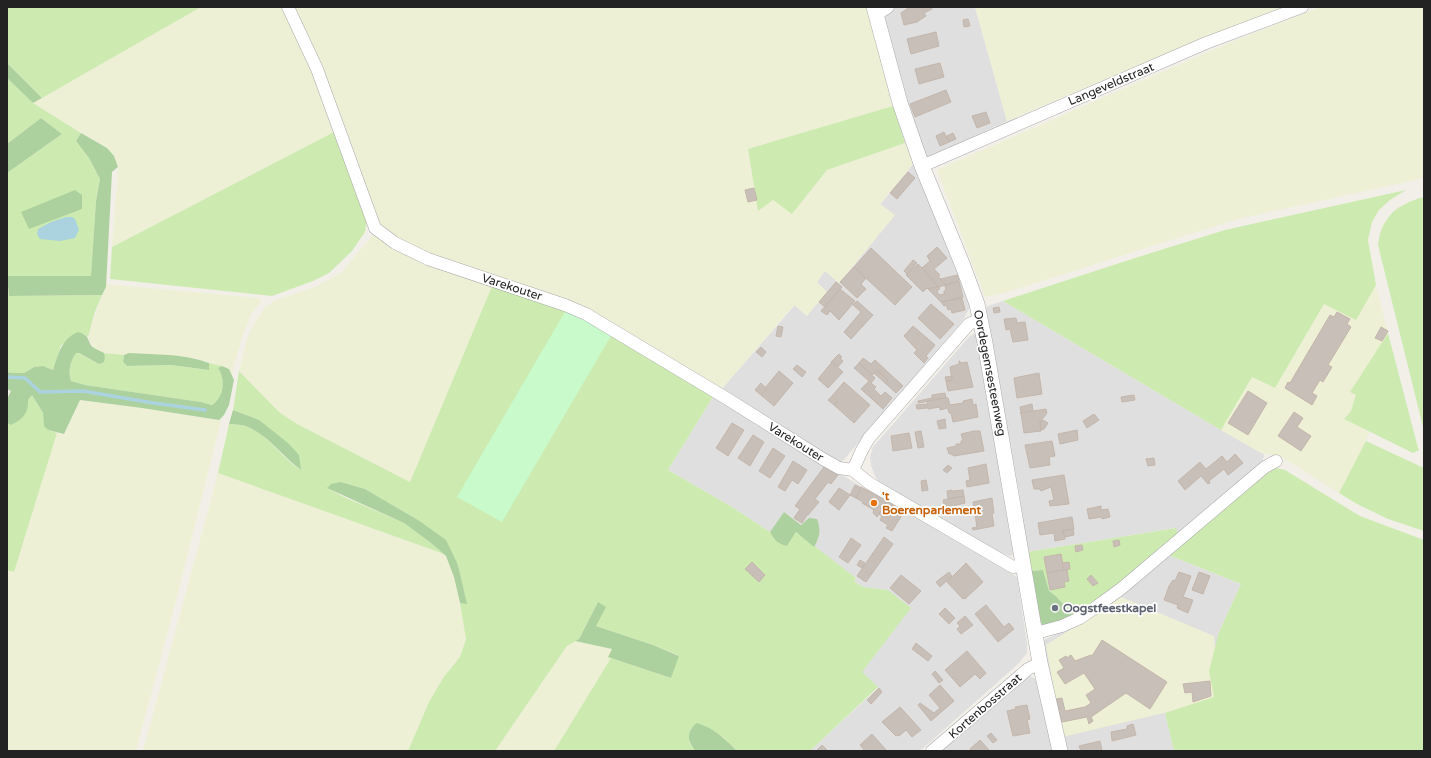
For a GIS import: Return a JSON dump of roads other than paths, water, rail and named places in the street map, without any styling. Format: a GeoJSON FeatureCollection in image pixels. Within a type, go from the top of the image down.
{"type":"FeatureCollection","features":[{"type":"Feature","properties":{"kind":"street","name":"Varekouter"},"geometry":{"type":"LineString","coordinates":[[288,7],[318,69],[375,228],[395,243],[428,259],[558,302],[586,314],[745,410],[822,459],[838,468],[853,470],[869,483],[1013,567],[1024,566]]}},
{"type":"Feature","properties":{"kind":"street","name":"Langeveldstraat"},"geometry":{"type":"LineString","coordinates":[[922,166],[1206,43],[1302,7]]}},
{"type":"Feature","properties":{"kind":"street","name":"Oordegemsesteenweg"},"geometry":{"type":"LineString","coordinates":[[879,10],[900,103],[922,166],[977,304],[986,343],[1040,663],[1060,751]]}},
{"type":"Feature","properties":{"kind":"street"},"geometry":{"type":"LineString","coordinates":[[853,470],[869,438],[969,324],[980,319]]}},
{"type":"Feature","properties":{"kind":"street"},"geometry":{"type":"LineString","coordinates":[[1036,633],[1062,626],[1080,618],[1096,607],[1122,588],[1265,467],[1276,461]]}},
{"type":"Feature","properties":{"kind":"street","name":"Kortenbosstraat"},"geometry":{"type":"LineString","coordinates":[[932,751],[1028,669],[1040,663]]}},
{"type":"Feature","properties":{"kind":"water"},"geometry":{"type":"Polygon","coordinates":[[[66,217],[72,217],[75,219],[79,230],[75,238],[60,241],[40,239],[37,234],[38,229],[51,222],[66,217]]]}},
{"type":"Feature","properties":{"kind":"waterway"},"geometry":{"type":"LineString","coordinates":[[7,377],[25,378],[40,392],[83,391],[205,410]]}},
{"type":"Feature","properties":{"kind":"place","name":"'t Boerenparlement"},"geometry":{"type":"Point","coordinates":[874,503]}},
{"type":"Feature","properties":{"kind":"place","name":"Oogstfeestkapel"},"geometry":{"type":"Point","coordinates":[1055,608]}}]}
